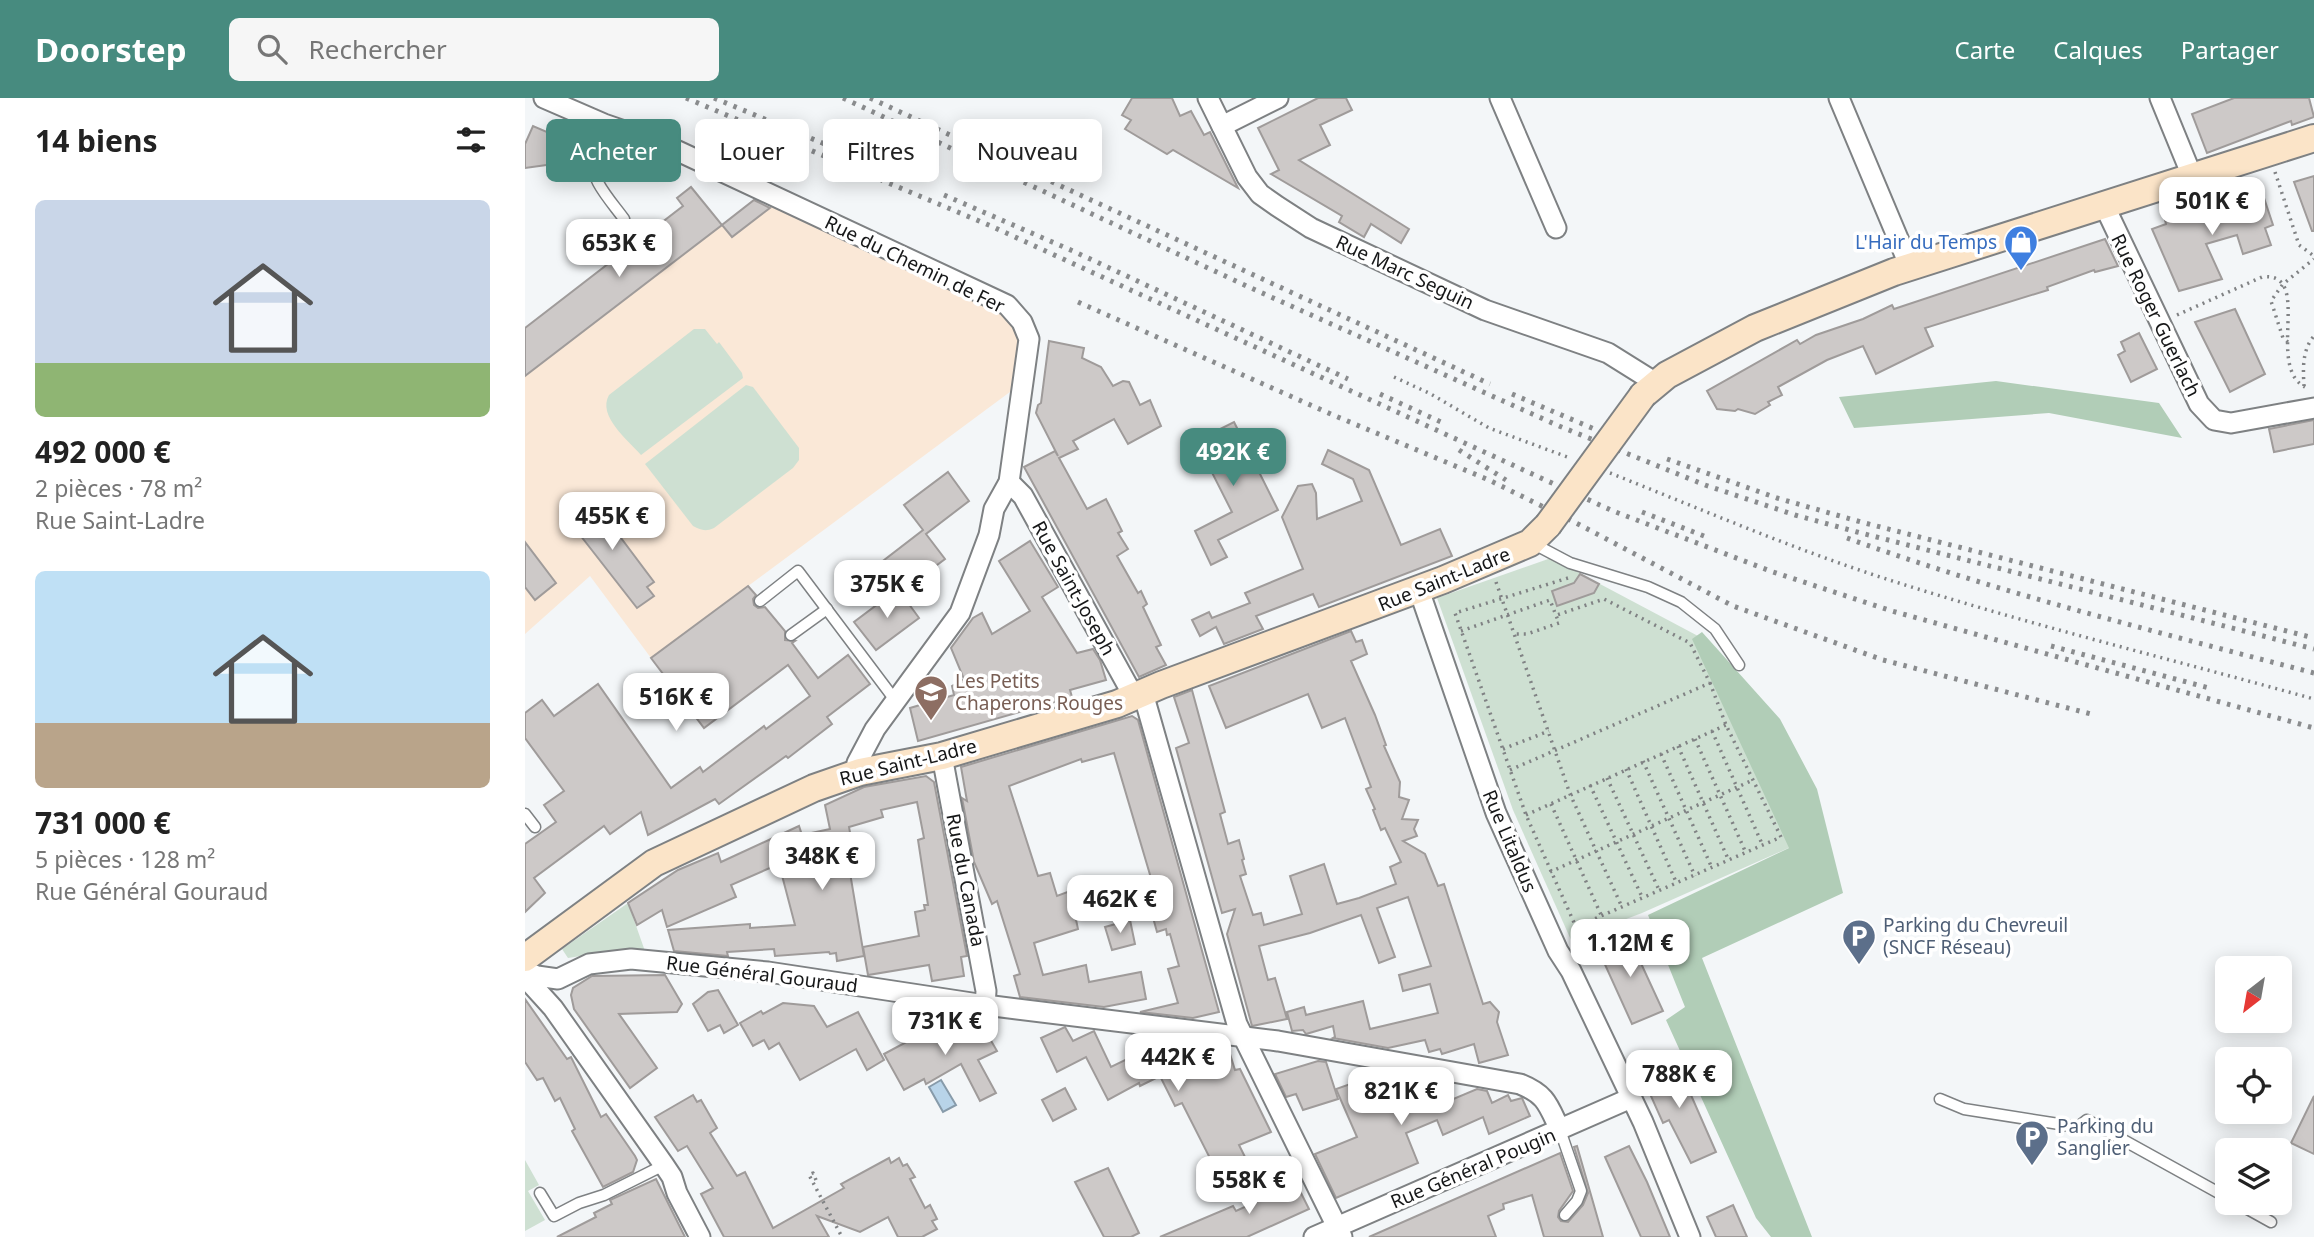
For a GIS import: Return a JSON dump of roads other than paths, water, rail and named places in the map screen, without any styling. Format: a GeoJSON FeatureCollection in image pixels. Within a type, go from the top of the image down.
{"type":"FeatureCollection","features":[{"type":"Feature","properties":{"kind":"street","name":"Rue du Chemin de Fer"},"geometry":{"type":"LineString","coordinates":[[544,98],[592,119]]}},
{"type":"Feature","properties":{"kind":"street","name":"Rue Marc Seguin"},"geometry":{"type":"LineString","coordinates":[[1208,98],[1254,188],[1268,200],[1311,228],[1485,310],[1608,353],[1650,389]]}},
{"type":"Feature","properties":{"kind":"street"},"geometry":{"type":"LineString","coordinates":[[1222,126],[1278,98]]}},
{"type":"Feature","properties":{"kind":"street"},"geometry":{"type":"LineString","coordinates":[[1500,98],[1556,228]]}},
{"type":"Feature","properties":{"kind":"street"},"geometry":{"type":"LineString","coordinates":[[1839,98],[1910,267]]}},
{"type":"Feature","properties":{"kind":"street"},"geometry":{"type":"LineString","coordinates":[[2160,98],[2192,176]]}},
{"type":"Feature","properties":{"kind":"street"},"geometry":{"type":"LineString","coordinates":[[1539,534],[1650,389],[1755,328],[1910,267],[2314,138]]}},
{"type":"Feature","properties":{"kind":"street","name":"Rue du Chemin de Fer"},"geometry":{"type":"LineString","coordinates":[[681,152],[1007,305],[1022,322],[1029,339],[1009,482],[994,509],[989,535],[960,613],[875,729],[857,764],[860,772]]}},
{"type":"Feature","properties":{"kind":"street","name":"Rue Roger Guerlach"},"geometry":{"type":"LineString","coordinates":[[2104,205],[2199,404],[2214,420],[2231,423],[2311,409]]}},
{"type":"Feature","properties":{"kind":"street","name":"Rue Saint-Joseph"},"geometry":{"type":"LineString","coordinates":[[1009,482],[1023,496],[1139,695],[1242,1037],[1340,1232]]}},
{"type":"Feature","properties":{"kind":"street","name":"Rue Saint-Ladre"},"geometry":{"type":"LineString","coordinates":[[525,958],[654,863],[814,788],[860,772],[942,755],[1118,704],[1419,590],[1487,561],[1539,534]]}},
{"type":"Feature","properties":{"kind":"street","name":"Rue Litaldus"},"geometry":{"type":"LineString","coordinates":[[1419,590],[1496,813],[1558,951],[1571,971],[1631,1098],[1690,1237]]}},
{"type":"Feature","properties":{"kind":"street","name":"Rue du Canada"},"geometry":{"type":"LineString","coordinates":[[942,755],[986,991],[985,1005]]}},
{"type":"Feature","properties":{"kind":"street","name":"Rue Général Gouraud"},"geometry":{"type":"LineString","coordinates":[[525,971],[558,979],[589,964],[631,959],[768,972],[985,1005],[1278,1041],[1520,1084],[1537,1091],[1547,1101],[1560,1130]]}},
{"type":"Feature","properties":{"kind":"street"},"geometry":{"type":"LineString","coordinates":[[525,977],[553,1008],[664,1165],[700,1237]]}},
{"type":"Feature","properties":{"kind":"street","name":"Rue Général Pougin"},"geometry":{"type":"LineString","coordinates":[[1314,1237],[1340,1232],[1631,1098]]}},
{"type":"Feature","properties":{"kind":"lane"},"geometry":{"type":"LineString","coordinates":[[598,182],[624,219]]}},
{"type":"Feature","properties":{"kind":"lane"},"geometry":{"type":"LineString","coordinates":[[1539,534],[1570,563],[1648,587],[1681,602],[1715,629],[1739,665]]}},
{"type":"Feature","properties":{"kind":"lane"},"geometry":{"type":"LineString","coordinates":[[760,601],[798,571],[895,700]]}},
{"type":"Feature","properties":{"kind":"lane"},"geometry":{"type":"LineString","coordinates":[[791,635],[827,609]]}},
{"type":"Feature","properties":{"kind":"lane"},"geometry":{"type":"LineString","coordinates":[[525,814],[535,827]]}},
{"type":"Feature","properties":{"kind":"lane"},"geometry":{"type":"LineString","coordinates":[[1940,1100],[1964,1109],[2078,1127],[2087,1120],[2215,1191]]}},
{"type":"Feature","properties":{"kind":"lane"},"geometry":{"type":"LineString","coordinates":[[1560,1130],[1581,1191],[1577,1201],[1566,1214]]}},
{"type":"Feature","properties":{"kind":"lane"},"geometry":{"type":"LineString","coordinates":[[540,1193],[554,1216],[664,1165]]}},
{"type":"Feature","properties":{"kind":"lane"},"geometry":{"type":"LineString","coordinates":[[2258,1215],[2270,1222]]}},
{"type":"Feature","properties":{"kind":"water"},"geometry":{"type":"Polygon","coordinates":[[[941,1080],[956,1105],[943,1112],[929,1087],[941,1080]]]}},
{"type":"Feature","properties":{"kind":"railway"},"geometry":{"type":"LineString","coordinates":[[686,98],[991,226],[1613,511],[1773,572],[1892,611],[2314,728]]}},
{"type":"Feature","properties":{"kind":"railway"},"geometry":{"type":"LineString","coordinates":[[714,98],[823,143]]}},
{"type":"Feature","properties":{"kind":"railway"},"geometry":{"type":"LineString","coordinates":[[843,98],[1251,288],[1559,426],[1705,485],[1857,532],[2314,649]]}},
{"type":"Feature","properties":{"kind":"railway"},"geometry":{"type":"LineString","coordinates":[[870,98],[1490,384]]}},
{"type":"Feature","properties":{"kind":"railway"},"geometry":{"type":"LineString","coordinates":[[944,195],[1073,251],[1348,379]]}},
{"type":"Feature","properties":{"kind":"railway"},"geometry":{"type":"LineString","coordinates":[[1078,302],[1333,415],[1489,480],[1733,606],[1883,660],[2091,714]]}},
{"type":"Feature","properties":{"kind":"railway"},"geometry":{"type":"LineString","coordinates":[[1380,394],[1441,422]]}},
{"type":"Feature","properties":{"kind":"railway"},"geometry":{"type":"LineString","coordinates":[[1512,394],[1599,431]]}},
{"type":"Feature","properties":{"kind":"railway"},"geometry":{"type":"LineString","coordinates":[[1459,450],[1506,480]]}},
{"type":"Feature","properties":{"kind":"railway"},"geometry":{"type":"LineString","coordinates":[[1667,459],[1777,498],[1861,522],[2314,638]]}},
{"type":"Feature","properties":{"kind":"railway"},"geometry":{"type":"LineString","coordinates":[[1642,512],[1704,536]]}},
{"type":"Feature","properties":{"kind":"railway"},"geometry":{"type":"LineString","coordinates":[[1847,538],[2020,594],[2314,673]]}},
{"type":"Feature","properties":{"kind":"railway"},"geometry":{"type":"LineString","coordinates":[[2051,646],[2213,689]]}},
{"type":"Feature","properties":{"kind":"place","name":"L'Hair du Temps"},"geometry":{"type":"Point","coordinates":[2021,272]}},
{"type":"Feature","properties":{"kind":"place","name":"Les Petits Chaperons Rouges"},"geometry":{"type":"Point","coordinates":[931,722]}},
{"type":"Feature","properties":{"kind":"place","name":"Parking du Chevreuil (SNCF Réseau)"},"geometry":{"type":"Point","coordinates":[1859,966]}},
{"type":"Feature","properties":{"kind":"place","name":"Parking du Sanglier"},"geometry":{"type":"Point","coordinates":[2032,1167]}}]}
